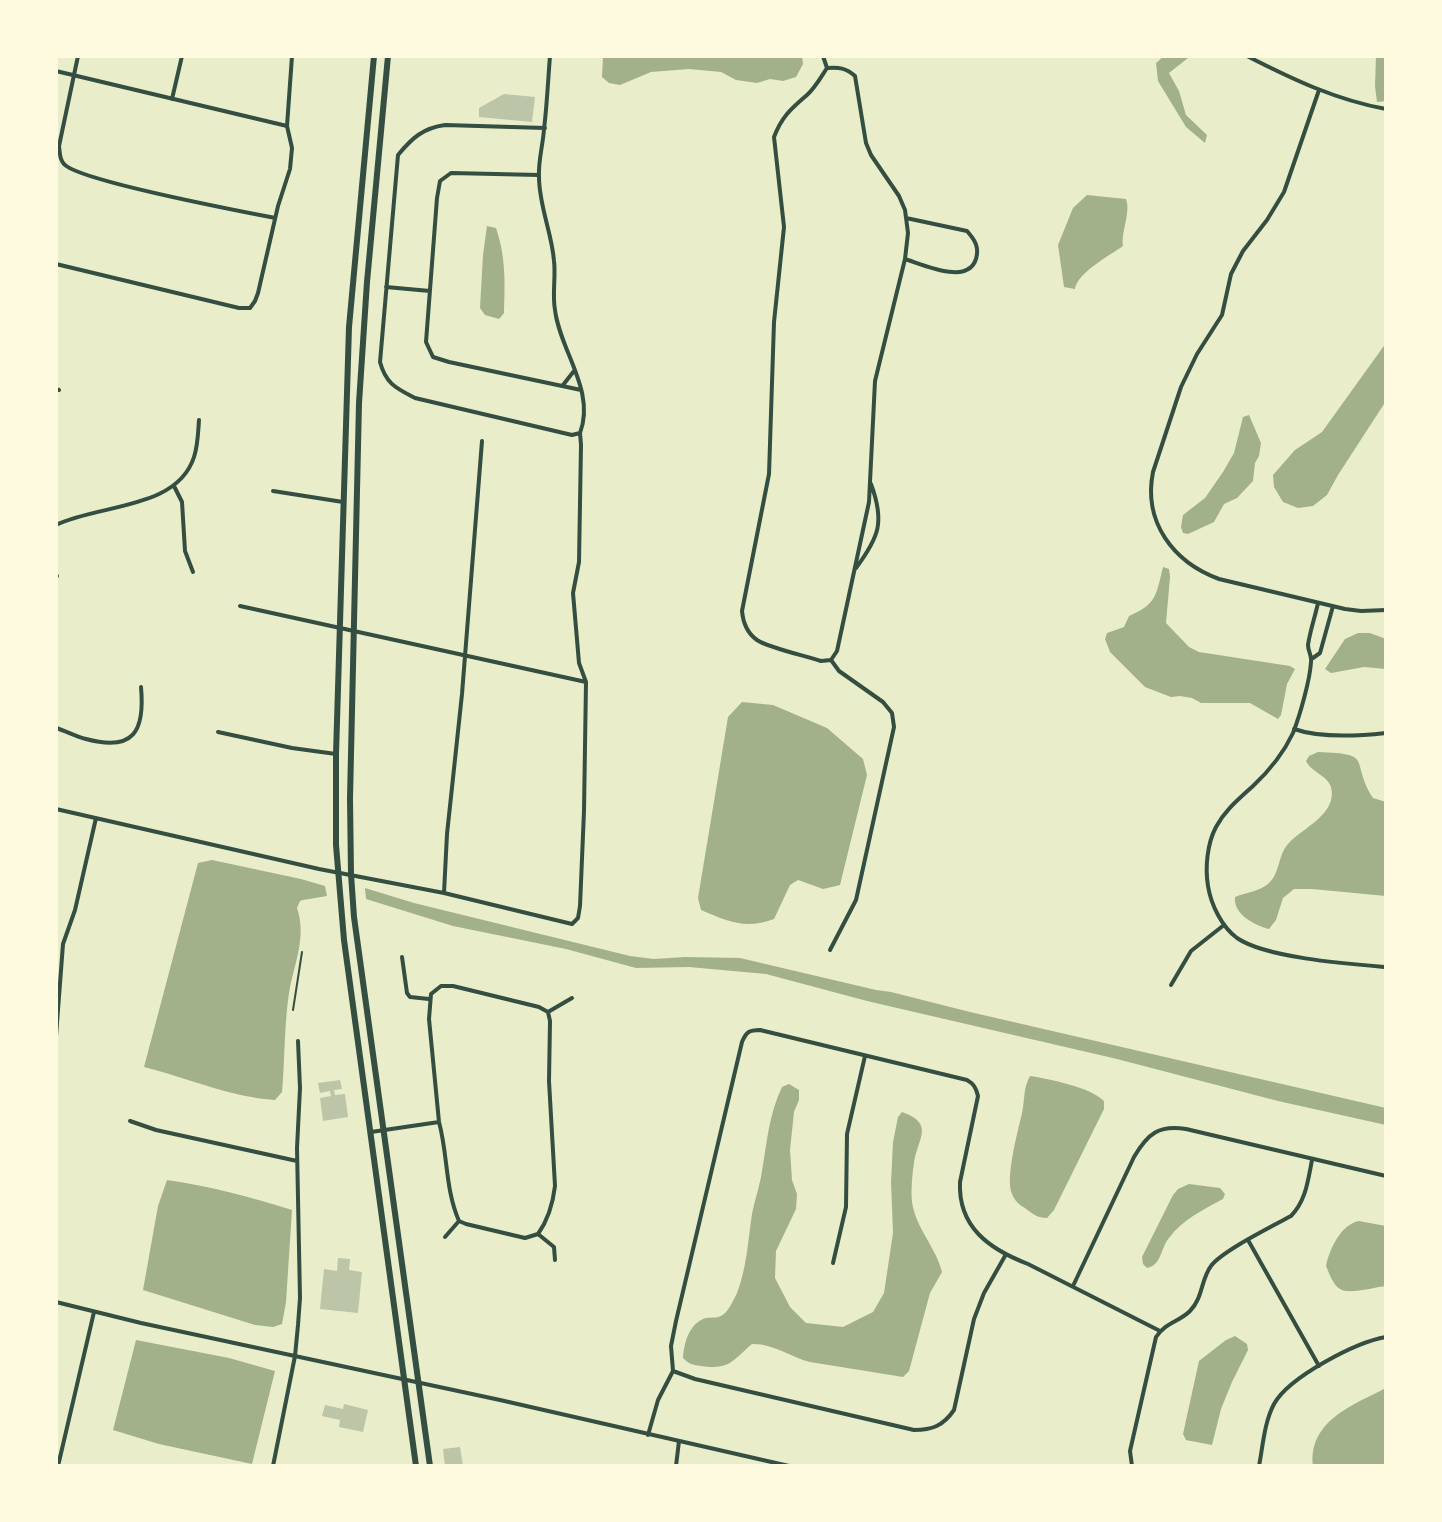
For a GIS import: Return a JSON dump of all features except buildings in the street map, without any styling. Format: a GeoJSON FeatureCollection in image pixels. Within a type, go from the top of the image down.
{"type":"FeatureCollection","features":[{"type":"Feature","properties":{"kind":"main road"},"geometry":{"type":"LineString","coordinates":[[374,56],[349,327],[336,845],[344,940],[416,1466]]}},
{"type":"Feature","properties":{"kind":"main road"},"geometry":{"type":"LineString","coordinates":[[388,56],[359,403],[350,755],[351,874],[354,917],[430,1466]]}},
{"type":"Feature","properties":{"kind":"street"},"geometry":{"type":"LineString","coordinates":[[78,56],[59,146],[64,164],[106,180],[276,218]]}},
{"type":"Feature","properties":{"kind":"street"},"geometry":{"type":"LineString","coordinates":[[172,99],[182,56]]}},
{"type":"Feature","properties":{"kind":"street"},"geometry":{"type":"LineString","coordinates":[[56,264],[239,308],[250,308],[258,293],[290,169],[292,148],[287,126],[292,56]]}},
{"type":"Feature","properties":{"kind":"street"},"geometry":{"type":"LineString","coordinates":[[56,809],[444,893],[572,924],[576,920],[581,889],[586,682],[579,663],[573,593],[579,562],[580,433],[585,408],[555,310],[554,260],[540,193],[550,56]]}},
{"type":"Feature","properties":{"kind":"street"},"geometry":{"type":"LineString","coordinates":[[823,56],[827,68]]}},
{"type":"Feature","properties":{"kind":"street"},"geometry":{"type":"LineString","coordinates":[[1247,56],[1319,90],[1386,109]]}},
{"type":"Feature","properties":{"kind":"street"},"geometry":{"type":"LineString","coordinates":[[838,67],[849,70],[855,76],[866,143],[899,196],[908,233],[905,259],[875,381],[869,502],[837,651],[831,660],[821,661],[759,641],[749,633],[742,611],[769,474],[774,322],[784,227],[774,137],[779,124],[795,104],[809,93],[827,68],[838,67]]}},
{"type":"Feature","properties":{"kind":"street"},"geometry":{"type":"LineString","coordinates":[[56,71],[287,126]]}},
{"type":"Feature","properties":{"kind":"street"},"geometry":{"type":"LineString","coordinates":[[1319,90],[1284,192],[1237,260],[1222,315],[1197,354],[1181,387],[1153,472],[1150,493],[1155,518],[1165,538],[1199,572],[1318,603],[1361,611],[1386,610]]}},
{"type":"Feature","properties":{"kind":"street"},"geometry":{"type":"LineString","coordinates":[[545,128],[430,127],[408,142],[398,155],[380,362],[384,376],[394,387],[415,398],[572,435],[580,433]]}},
{"type":"Feature","properties":{"kind":"street"},"geometry":{"type":"LineString","coordinates":[[539,175],[451,173],[440,181],[426,342],[433,357],[449,362],[581,390]]}},
{"type":"Feature","properties":{"kind":"street"},"geometry":{"type":"LineString","coordinates":[[905,259],[952,273],[966,271],[975,263],[978,251],[974,238],[967,231],[906,218]]}},
{"type":"Feature","properties":{"kind":"street"},"geometry":{"type":"LineString","coordinates":[[386,287],[430,291]]}},
{"type":"Feature","properties":{"kind":"street"},"geometry":{"type":"LineString","coordinates":[[563,385],[574,371]]}},
{"type":"Feature","properties":{"kind":"street"},"geometry":{"type":"LineString","coordinates":[[56,525],[71,517],[143,502],[174,486],[192,464],[199,420]]}},
{"type":"Feature","properties":{"kind":"street"},"geometry":{"type":"LineString","coordinates":[[444,893],[482,441]]}},
{"type":"Feature","properties":{"kind":"street"},"geometry":{"type":"LineString","coordinates":[[855,570],[873,545],[879,526],[870,481]]}},
{"type":"Feature","properties":{"kind":"street"},"geometry":{"type":"LineString","coordinates":[[174,486],[182,502],[185,551],[193,572]]}},
{"type":"Feature","properties":{"kind":"street"},"geometry":{"type":"LineString","coordinates":[[273,491],[343,502]]}},
{"type":"Feature","properties":{"kind":"street"},"geometry":{"type":"LineString","coordinates":[[1318,603],[1308,649],[1312,659],[1294,729],[1282,752],[1262,778],[1231,806],[1215,828],[1206,873],[1209,891],[1224,925],[1251,946],[1334,962],[1386,967]]}},
{"type":"Feature","properties":{"kind":"street"},"geometry":{"type":"LineString","coordinates":[[240,606],[586,682]]}},
{"type":"Feature","properties":{"kind":"street"},"geometry":{"type":"LineString","coordinates":[[1312,659],[1320,653],[1333,606]]}},
{"type":"Feature","properties":{"kind":"street"},"geometry":{"type":"LineString","coordinates":[[830,950],[856,900],[894,727],[892,713],[883,702],[839,671],[831,660]]}},
{"type":"Feature","properties":{"kind":"street"},"geometry":{"type":"LineString","coordinates":[[56,728],[103,743],[120,742],[135,734],[141,720],[141,687]]}},
{"type":"Feature","properties":{"kind":"street"},"geometry":{"type":"LineString","coordinates":[[1294,729],[1351,735],[1386,733]]}},
{"type":"Feature","properties":{"kind":"street"},"geometry":{"type":"LineString","coordinates":[[218,732],[336,754]]}},
{"type":"Feature","properties":{"kind":"street"},"geometry":{"type":"LineString","coordinates":[[56,1036],[63,944],[75,910],[96,818]]}},
{"type":"Feature","properties":{"kind":"street"},"geometry":{"type":"LineString","coordinates":[[1171,985],[1191,951],[1224,925]]}},
{"type":"Feature","properties":{"kind":"street"},"geometry":{"type":"LineString","coordinates":[[402,957],[407,993],[410,997],[429,999]]}},
{"type":"Feature","properties":{"kind":"street"},"geometry":{"type":"LineString","coordinates":[[441,986],[453,986],[539,1007],[548,1012],[550,1021],[549,1094],[555,1186],[545,1223],[538,1234],[525,1238],[459,1221],[448,1184],[429,1019],[429,999],[441,986]]}},
{"type":"Feature","properties":{"kind":"street"},"geometry":{"type":"LineString","coordinates":[[548,1012],[572,998]]}},
{"type":"Feature","properties":{"kind":"street"},"geometry":{"type":"LineString","coordinates":[[648,1435],[658,1400],[673,1371],[671,1346],[676,1321],[734,1071],[742,1042],[751,1030],[967,1080],[978,1096],[960,1182],[962,1208],[975,1231],[1005,1256],[1028,1264],[1160,1331]]}},
{"type":"Feature","properties":{"kind":"street"},"geometry":{"type":"LineString","coordinates":[[273,1466],[295,1356],[300,1298],[298,1041]]}},
{"type":"Feature","properties":{"kind":"street"},"geometry":{"type":"LineString","coordinates":[[833,1263],[846,1207],[847,1134],[865,1056]]}},
{"type":"Feature","properties":{"kind":"street"},"geometry":{"type":"LineString","coordinates":[[130,1121],[156,1130],[297,1161]]}},
{"type":"Feature","properties":{"kind":"street"},"geometry":{"type":"LineString","coordinates":[[371,1132],[439,1122]]}},
{"type":"Feature","properties":{"kind":"street"},"geometry":{"type":"LineString","coordinates":[[1073,1286],[1141,1144],[1162,1128],[1186,1129],[1386,1176]]}},
{"type":"Feature","properties":{"kind":"street"},"geometry":{"type":"LineString","coordinates":[[1132,1466],[1130,1451],[1153,1345],[1160,1331],[1191,1310],[1208,1272],[1218,1259],[1291,1216],[1304,1195],[1312,1160]]}},
{"type":"Feature","properties":{"kind":"street"},"geometry":{"type":"LineString","coordinates":[[445,1237],[459,1221]]}},
{"type":"Feature","properties":{"kind":"street"},"geometry":{"type":"LineString","coordinates":[[538,1234],[554,1247],[555,1260]]}},
{"type":"Feature","properties":{"kind":"street"},"geometry":{"type":"LineString","coordinates":[[1248,1240],[1319,1366]]}},
{"type":"Feature","properties":{"kind":"street"},"geometry":{"type":"LineString","coordinates":[[673,1371],[695,1379],[914,1430],[929,1430],[948,1419],[954,1410],[974,1319],[984,1293],[1005,1256]]}},
{"type":"Feature","properties":{"kind":"street"},"geometry":{"type":"LineString","coordinates":[[56,1302],[789,1466]]}},
{"type":"Feature","properties":{"kind":"street"},"geometry":{"type":"LineString","coordinates":[[58,1466],[94,1312]]}},
{"type":"Feature","properties":{"kind":"street"},"geometry":{"type":"LineString","coordinates":[[1259,1466],[1267,1421],[1273,1406],[1288,1386],[1362,1343],[1386,1337]]}},
{"type":"Feature","properties":{"kind":"street"},"geometry":{"type":"LineString","coordinates":[[676,1466],[679,1441]]}},
{"type":"Feature","properties":{"kind":"path"},"geometry":{"type":"LineString","coordinates":[[293,1010],[302,952]]}},
{"type":"Feature","properties":{"kind":"shaded area"},"geometry":{"type":"Polygon","coordinates":[[[603,56],[802,56],[803,64],[796,77],[783,81],[770,79],[757,83],[736,80],[721,72],[689,69],[651,72],[620,85],[609,83],[602,77],[603,56]]]}},
{"type":"Feature","properties":{"kind":"shaded area"},"geometry":{"type":"Polygon","coordinates":[[[1164,56],[1189,56],[1169,73],[1179,91],[1186,115],[1207,135],[1205,143],[1186,127],[1158,81],[1156,63],[1164,56]]]}},
{"type":"Feature","properties":{"kind":"shaded area"},"geometry":{"type":"Polygon","coordinates":[[[1376,56],[1386,56],[1386,101],[1377,102],[1376,56]]]}},
{"type":"Feature","properties":{"kind":"shaded area"},"geometry":{"type":"Polygon","coordinates":[[[1087,195],[1126,199],[1123,246],[1088,271],[1075,289],[1064,287],[1058,245],[1073,208],[1087,195]]]}},
{"type":"Feature","properties":{"kind":"shaded area"},"geometry":{"type":"Polygon","coordinates":[[[487,226],[496,228],[503,260],[504,313],[499,319],[485,315],[480,308],[487,226]]]}},
{"type":"Feature","properties":{"kind":"shaded area"},"geometry":{"type":"Polygon","coordinates":[[[1386,343],[1386,401],[1327,495],[1313,506],[1298,508],[1283,502],[1274,487],[1273,475],[1295,450],[1322,432],[1386,343]]]}},
{"type":"Feature","properties":{"kind":"shaded area"},"geometry":{"type":"Polygon","coordinates":[[[1249,415],[1261,443],[1253,481],[1237,498],[1224,504],[1214,522],[1188,534],[1183,533],[1183,515],[1205,498],[1223,472],[1234,453],[1243,417],[1249,415]]]}},
{"type":"Feature","properties":{"kind":"shaded area"},"geometry":{"type":"Polygon","coordinates":[[[1163,567],[1169,569],[1170,577],[1166,623],[1189,647],[1199,652],[1295,669],[1287,684],[1278,719],[1250,703],[1201,703],[1192,698],[1171,697],[1145,687],[1110,652],[1105,639],[1107,633],[1124,627],[1129,616],[1150,603],[1157,592],[1163,567]]]}},
{"type":"Feature","properties":{"kind":"shaded area"},"geometry":{"type":"Polygon","coordinates":[[[1358,633],[1370,633],[1386,639],[1386,669],[1364,667],[1331,673],[1325,669],[1345,639],[1358,633]]]}},
{"type":"Feature","properties":{"kind":"shaded area"},"geometry":{"type":"Polygon","coordinates":[[[742,702],[773,705],[827,728],[863,759],[867,775],[840,885],[823,889],[798,880],[790,885],[774,919],[754,924],[728,921],[701,910],[698,898],[728,717],[742,702]]]}},
{"type":"Feature","properties":{"kind":"shaded area"},"geometry":{"type":"Polygon","coordinates":[[[1318,752],[1355,757],[1373,798],[1386,802],[1386,896],[1294,889],[1283,898],[1276,920],[1269,929],[1241,914],[1235,897],[1269,883],[1288,844],[1317,820],[1329,805],[1332,797],[1329,783],[1306,761],[1318,752]]]}},
{"type":"Feature","properties":{"kind":"shaded area"},"geometry":{"type":"Polygon","coordinates":[[[212,860],[325,886],[327,896],[300,901],[297,908],[301,929],[299,950],[287,1005],[282,1092],[275,1100],[225,1091],[144,1067],[198,863],[212,860]]]}},
{"type":"Feature","properties":{"kind":"shaded area"},"geometry":{"type":"Polygon","coordinates":[[[365,888],[630,956],[654,959],[740,958],[891,992],[1386,1108],[1386,1125],[766,974],[689,967],[636,968],[566,949],[453,926],[366,899],[365,888]]]}},
{"type":"Feature","properties":{"kind":"shaded area"},"geometry":{"type":"Polygon","coordinates":[[[1030,1076],[1079,1088],[1104,1101],[1104,1109],[1054,1210],[1047,1218],[1035,1215],[1019,1204],[1010,1187],[1013,1154],[1030,1076]]]}},
{"type":"Feature","properties":{"kind":"shaded area"},"geometry":{"type":"Polygon","coordinates":[[[789,1084],[799,1090],[790,1150],[792,1180],[797,1194],[796,1209],[776,1251],[775,1278],[790,1307],[806,1323],[843,1327],[873,1312],[884,1293],[893,1233],[891,1182],[898,1117],[902,1112],[922,1127],[913,1168],[912,1202],[942,1272],[930,1293],[909,1371],[903,1377],[810,1362],[759,1344],[752,1344],[730,1363],[718,1367],[696,1365],[683,1358],[686,1340],[695,1324],[724,1314],[737,1293],[771,1118],[782,1087],[789,1084]]]}},
{"type":"Feature","properties":{"kind":"shaded area"},"geometry":{"type":"Polygon","coordinates":[[[167,1180],[230,1192],[292,1210],[282,1324],[273,1327],[255,1325],[143,1290],[158,1206],[167,1180]]]}},
{"type":"Feature","properties":{"kind":"shaded area"},"geometry":{"type":"Polygon","coordinates":[[[1189,1184],[1220,1188],[1225,1194],[1223,1199],[1181,1225],[1166,1242],[1156,1264],[1147,1268],[1142,1257],[1173,1195],[1189,1184]]]}},
{"type":"Feature","properties":{"kind":"shaded area"},"geometry":{"type":"Polygon","coordinates":[[[1359,1221],[1386,1226],[1386,1286],[1344,1291],[1335,1285],[1326,1266],[1341,1232],[1359,1221]]]}},
{"type":"Feature","properties":{"kind":"shaded area"},"geometry":{"type":"Polygon","coordinates":[[[1235,1336],[1247,1344],[1248,1350],[1221,1409],[1212,1445],[1186,1440],[1183,1434],[1199,1361],[1235,1336]]]}},
{"type":"Feature","properties":{"kind":"shaded area"},"geometry":{"type":"Polygon","coordinates":[[[136,1340],[229,1358],[275,1371],[252,1464],[159,1444],[113,1430],[136,1340]]]}},
{"type":"Feature","properties":{"kind":"shaded area"},"geometry":{"type":"Polygon","coordinates":[[[1386,1388],[1386,1466],[1313,1466],[1313,1450],[1325,1426],[1347,1408],[1386,1388]]]}}]}
